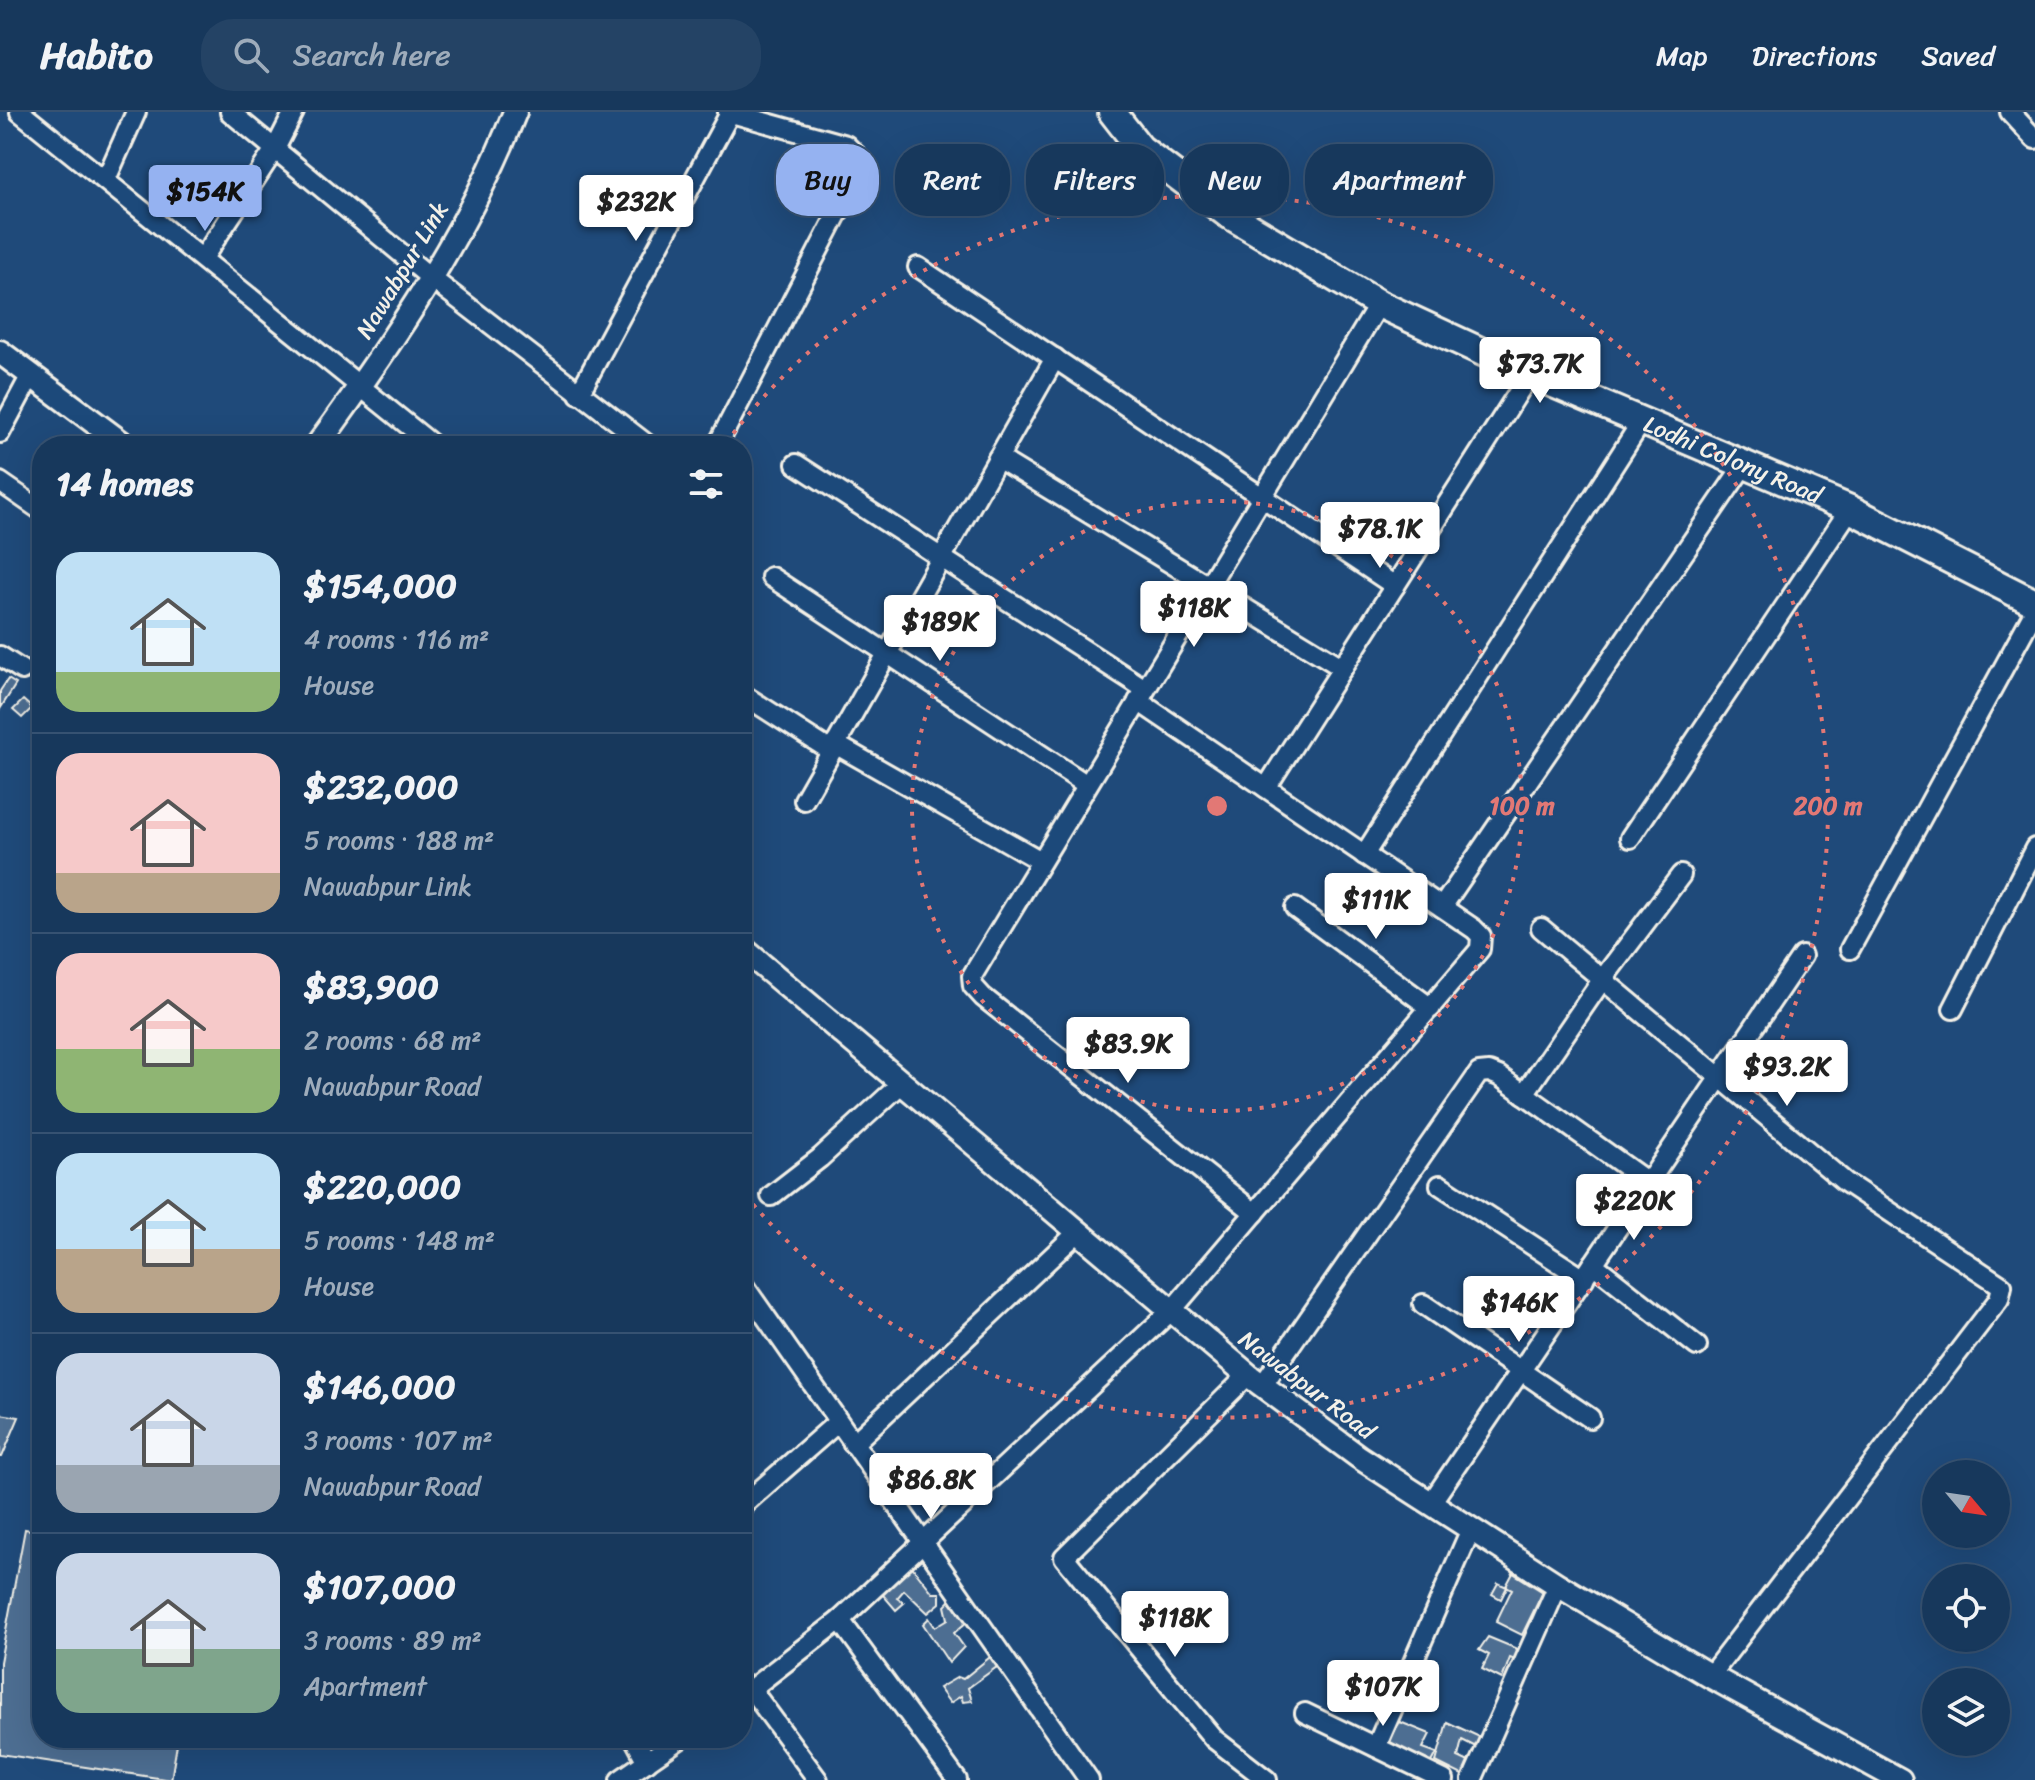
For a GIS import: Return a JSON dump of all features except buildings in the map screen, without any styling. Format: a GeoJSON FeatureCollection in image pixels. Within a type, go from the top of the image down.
{"type":"FeatureCollection","features":[{"type":"Feature","properties":{"kind":"main road","name":"Lodhi Colony Road"},"geometry":{"type":"LineString","coordinates":[[1112,112],[1140,148],[1226,213],[1379,304],[1530,374],[1850,509],[2035,603]]}},
{"type":"Feature","properties":{"kind":"street"},"geometry":{"type":"LineString","coordinates":[[20,112],[422,436]]}},
{"type":"Feature","properties":{"kind":"street"},"geometry":{"type":"LineString","coordinates":[[106,179],[136,112]]}},
{"type":"Feature","properties":{"kind":"street"},"geometry":{"type":"LineString","coordinates":[[230,112],[431,278],[636,436]]}},
{"type":"Feature","properties":{"kind":"street"},"geometry":{"type":"LineString","coordinates":[[203,258],[275,149],[294,112]]}},
{"type":"Feature","properties":{"kind":"street","name":"Nawabpur Link"},"geometry":{"type":"LineString","coordinates":[[324,436],[361,386],[431,278],[499,154],[515,112]]}},
{"type":"Feature","properties":{"kind":"street"},"geometry":{"type":"LineString","coordinates":[[579,394],[729,112],[846,145],[859,158],[860,170],[722,436]]}},
{"type":"Feature","properties":{"kind":"street"},"geometry":{"type":"LineString","coordinates":[[2010,112],[2035,139]]}},
{"type":"Feature","properties":{"kind":"street"},"geometry":{"type":"LineString","coordinates":[[918,267],[1395,586]]}},
{"type":"Feature","properties":{"kind":"street"},"geometry":{"type":"LineString","coordinates":[[1255,1213],[983,997],[973,986],[972,976],[1379,304]]}},
{"type":"Feature","properties":{"kind":"street"},"geometry":{"type":"LineString","coordinates":[[0,352],[113,436]]}},
{"type":"Feature","properties":{"kind":"street"},"geometry":{"type":"LineString","coordinates":[[804,800],[1055,358]]}},
{"type":"Feature","properties":{"kind":"street"},"geometry":{"type":"LineString","coordinates":[[1266,788],[1530,374]]}},
{"type":"Feature","properties":{"kind":"street"},"geometry":{"type":"LineString","coordinates":[[0,433],[31,375]]}},
{"type":"Feature","properties":{"kind":"street"},"geometry":{"type":"LineString","coordinates":[[1364,855],[1642,421]]}},
{"type":"Feature","properties":{"kind":"street"},"geometry":{"type":"LineString","coordinates":[[998,458],[1343,668]]}},
{"type":"Feature","properties":{"kind":"street"},"geometry":{"type":"LineString","coordinates":[[752,1687],[840,1620],[1172,1310],[1475,958],[1482,941],[1474,929],[1266,788],[1142,695],[796,464]]}},
{"type":"Feature","properties":{"kind":"street"},"geometry":{"type":"LineString","coordinates":[[1442,907],[1744,465]]}},
{"type":"Feature","properties":{"kind":"street"},"geometry":{"type":"LineString","coordinates":[[0,482],[32,504]]}},
{"type":"Feature","properties":{"kind":"street"},"geometry":{"type":"LineString","coordinates":[[1630,838],[1850,509]]}},
{"type":"Feature","properties":{"kind":"street"},"geometry":{"type":"LineString","coordinates":[[771,577],[1087,785]]}},
{"type":"Feature","properties":{"kind":"street"},"geometry":{"type":"LineString","coordinates":[[1850,949],[2035,610]]}},
{"type":"Feature","properties":{"kind":"street"},"geometry":{"type":"LineString","coordinates":[[0,656],[22,670]]}},
{"type":"Feature","properties":{"kind":"street"},"geometry":{"type":"LineString","coordinates":[[752,700],[833,748],[1041,861]]}},
{"type":"Feature","properties":{"kind":"street"},"geometry":{"type":"LineString","coordinates":[[1953,1009],[2035,848]]}},
{"type":"Feature","properties":{"kind":"street"},"geometry":{"type":"LineString","coordinates":[[1524,1094],[1602,980],[1681,875]]}},
{"type":"Feature","properties":{"kind":"street"},"geometry":{"type":"LineString","coordinates":[[1295,908],[1431,1008]]}},
{"type":"Feature","properties":{"kind":"street"},"geometry":{"type":"LineString","coordinates":[[1541,928],[1845,1182],[1998,1280],[2002,1293],[1710,1676]]}},
{"type":"Feature","properties":{"kind":"street","name":"Nawabpur Road"},"geometry":{"type":"LineString","coordinates":[[752,956],[1255,1380],[1359,1457],[1558,1585],[1710,1676],[1900,1780]]}},
{"type":"Feature","properties":{"kind":"street"},"geometry":{"type":"LineString","coordinates":[[1431,1503],[1802,956]]}},
{"type":"Feature","properties":{"kind":"street"},"geometry":{"type":"LineString","coordinates":[[1267,1780],[1214,1739],[1064,1557],[1255,1380],[1479,1073],[1489,1072],[1499,1076],[1649,1183]]}},
{"type":"Feature","properties":{"kind":"street"},"geometry":{"type":"LineString","coordinates":[[771,1196],[820,1158],[902,1083]]}},
{"type":"Feature","properties":{"kind":"street"},"geometry":{"type":"LineString","coordinates":[[1440,1185],[1589,1272],[1697,1346]]}},
{"type":"Feature","properties":{"kind":"street"},"geometry":{"type":"LineString","coordinates":[[853,1444],[1078,1232]]}},
{"type":"Feature","properties":{"kind":"street"},"geometry":{"type":"LineString","coordinates":[[752,1297],[1089,1780]]}},
{"type":"Feature","properties":{"kind":"street"},"geometry":{"type":"LineString","coordinates":[[1423,1304],[1590,1418]]}},
{"type":"Feature","properties":{"kind":"street"},"geometry":{"type":"LineString","coordinates":[[752,1497],[838,1422]]}},
{"type":"Feature","properties":{"kind":"street"},"geometry":{"type":"LineString","coordinates":[[1376,1747],[1471,1529]]}},
{"type":"Feature","properties":{"kind":"street"},"geometry":{"type":"LineString","coordinates":[[1472,1780],[1558,1585]]}},
{"type":"Feature","properties":{"kind":"street"},"geometry":{"type":"LineString","coordinates":[[840,1620],[957,1780]]}},
{"type":"Feature","properties":{"kind":"street"},"geometry":{"type":"LineString","coordinates":[[752,1699],[818,1780]]}},
{"type":"Feature","properties":{"kind":"street"},"geometry":{"type":"LineString","coordinates":[[1305,1713],[1444,1780]]}},
{"type":"Feature","properties":{"kind":"street"},"geometry":{"type":"LineString","coordinates":[[639,1748],[647,1762]]}},
{"type":"Feature","properties":{"kind":"street"},"geometry":{"type":"LineString","coordinates":[[620,1780],[667,1748]]}}]}
